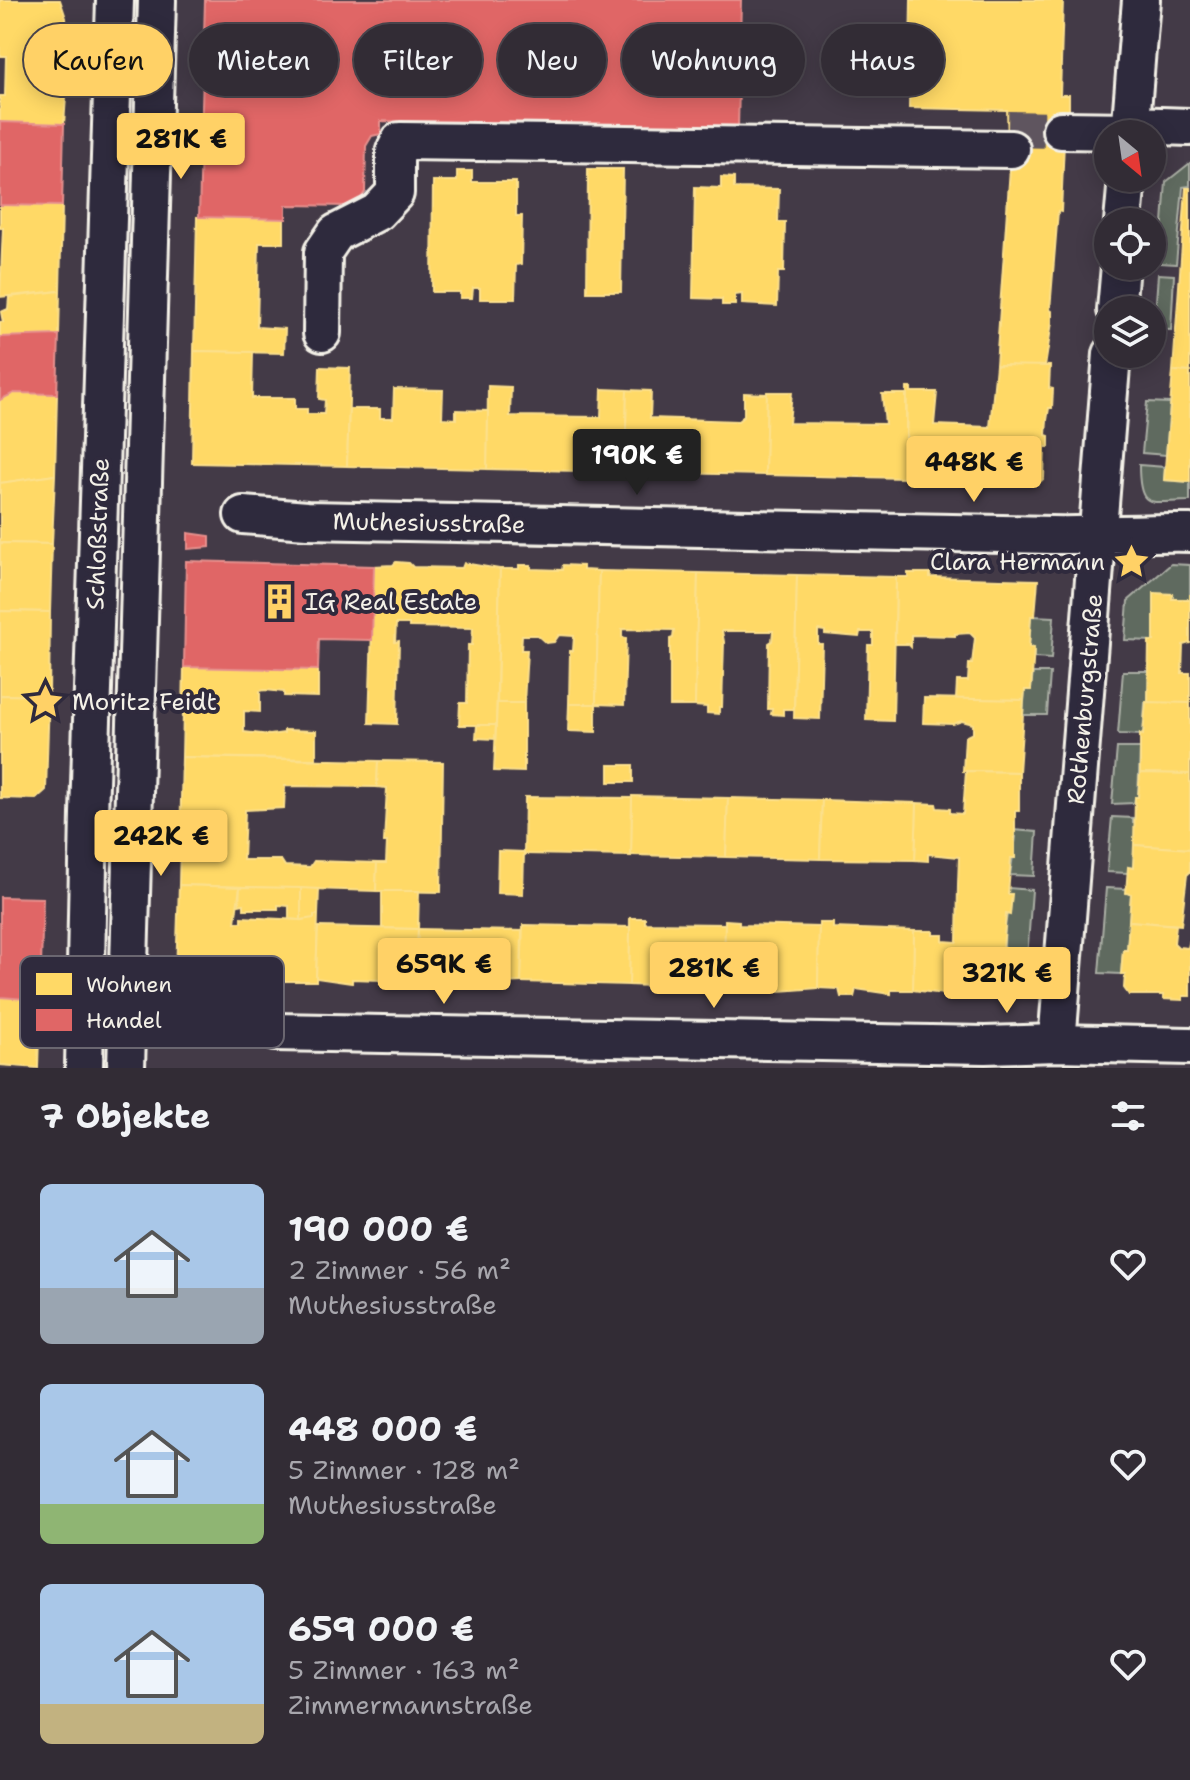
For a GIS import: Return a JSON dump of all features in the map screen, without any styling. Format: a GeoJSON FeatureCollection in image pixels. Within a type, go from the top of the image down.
{"type":"FeatureCollection","features":[{"type":"Feature","properties":{"kind":"street","name":"Schloßstraße"},"geometry":{"type":"LineString","coordinates":[[86,956],[115,0]]}},
{"type":"Feature","properties":{"kind":"street","name":"Schloßstraße"},"geometry":{"type":"LineString","coordinates":[[129,956],[157,0]]}},
{"type":"Feature","properties":{"kind":"street"},"geometry":{"type":"LineString","coordinates":[[1127,120],[1141,0]]}},
{"type":"Feature","properties":{"kind":"street"},"geometry":{"type":"LineString","coordinates":[[1166,130],[1190,127]]}},
{"type":"Feature","properties":{"kind":"street"},"geometry":{"type":"LineString","coordinates":[[1062,140],[1094,137]]}},
{"type":"Feature","properties":{"kind":"street"},"geometry":{"type":"LineString","coordinates":[[322,333],[323,252],[336,233],[377,212],[395,193],[395,151],[400,141],[1010,139]]}},
{"type":"Feature","properties":{"kind":"street","name":"Rothenburgstraße"},"geometry":{"type":"LineString","coordinates":[[1057,1043],[1111,368]]}},
{"type":"Feature","properties":{"kind":"street","name":"Muthesiusstraße"},"geometry":{"type":"LineString","coordinates":[[243,515],[332,521],[1041,535],[1190,533]]}},
{"type":"Feature","properties":{"kind":"street"},"geometry":{"type":"LineString","coordinates":[[284,1033],[445,1052],[1057,1043],[1190,1046]]}},
{"type":"Feature","properties":{"kind":"street","name":"Schloßstraße"},"geometry":{"type":"LineString","coordinates":[[84,1048],[84,1068]]}},
{"type":"Feature","properties":{"kind":"street","name":"Schloßstraße"},"geometry":{"type":"LineString","coordinates":[[126,1068],[127,1048]]}},
{"type":"Feature","properties":{"kind":"green space"},"geometry":{"type":"Polygon","coordinates":[[[1190,163],[1190,186],[1183,187],[1176,264],[1166,263],[1166,182],[1190,163]]]}},
{"type":"Feature","properties":{"kind":"green space"},"geometry":{"type":"Polygon","coordinates":[[[1166,274],[1174,275],[1171,330],[1166,330],[1166,296],[1156,296],[1158,280],[1166,280],[1166,274]]]}},
{"type":"Feature","properties":{"kind":"green space"},"geometry":{"type":"Polygon","coordinates":[[[1147,402],[1170,403],[1166,455],[1142,453],[1147,402]]]}},
{"type":"Feature","properties":{"kind":"green space"},"geometry":{"type":"Polygon","coordinates":[[[1139,465],[1165,467],[1164,480],[1190,482],[1190,501],[1150,501],[1141,490],[1139,465]]]}},
{"type":"Feature","properties":{"kind":"green space"},"geometry":{"type":"Polygon","coordinates":[[[1171,564],[1190,565],[1190,599],[1172,599],[1173,595],[1154,641],[1125,640],[1128,601],[1171,564]]]}},
{"type":"Feature","properties":{"kind":"green space"},"geometry":{"type":"Polygon","coordinates":[[[1031,616],[1054,617],[1051,659],[1034,658],[1034,648],[1029,647],[1031,616]]]}},
{"type":"Feature","properties":{"kind":"green space"},"geometry":{"type":"Polygon","coordinates":[[[1123,671],[1149,671],[1143,735],[1118,734],[1123,671]]]}},
{"type":"Feature","properties":{"kind":"green space"},"geometry":{"type":"Polygon","coordinates":[[[1033,673],[1050,673],[1047,715],[1023,715],[1025,690],[1031,689],[1033,673]]]}},
{"type":"Feature","properties":{"kind":"green space"},"geometry":{"type":"Polygon","coordinates":[[[1117,748],[1140,748],[1138,797],[1134,803],[1112,804],[1117,748]]]}},
{"type":"Feature","properties":{"kind":"green space"},"geometry":{"type":"Polygon","coordinates":[[[1112,817],[1133,818],[1136,822],[1133,868],[1128,867],[1128,873],[1107,872],[1112,817]]]}},
{"type":"Feature","properties":{"kind":"green space"},"geometry":{"type":"Polygon","coordinates":[[[1013,830],[1037,832],[1034,876],[1010,875],[1016,837],[1013,830]]]}},
{"type":"Feature","properties":{"kind":"green space"},"geometry":{"type":"Polygon","coordinates":[[[1008,888],[1032,890],[1025,986],[1000,984],[1001,968],[1005,968],[1005,931],[1011,894],[1008,894],[1008,888]]]}},
{"type":"Feature","properties":{"kind":"green space"},"geometry":{"type":"Polygon","coordinates":[[[1106,888],[1127,889],[1127,893],[1131,894],[1127,950],[1123,950],[1121,974],[1099,973],[1106,888]]]}},
{"type":"Feature","properties":{"kind":"building: Wohnen"},"geometry":{"type":"Polygon","coordinates":[[[0,0],[60,0],[66,24],[24,24],[24,96],[66,96],[64,124],[0,122],[0,96],[5,96],[6,56],[0,56],[0,0]]]}},
{"type":"Feature","properties":{"kind":"building: Wohnen"},"geometry":{"type":"Polygon","coordinates":[[[911,0],[1063,0],[1060,95],[1069,95],[1069,115],[1062,142],[1008,140],[1007,110],[909,108],[909,96],[944,96],[944,24],[911,24],[911,0]]]}},
{"type":"Feature","properties":{"kind":"building: Wohnen"},"geometry":{"type":"Polygon","coordinates":[[[1012,140],[1064,142],[1061,212],[1058,211],[1050,310],[1052,322],[1045,367],[996,365],[1012,140]]]}},
{"type":"Feature","properties":{"kind":"building: Wohnen"},"geometry":{"type":"Polygon","coordinates":[[[588,169],[623,169],[621,292],[587,292],[588,169]]]}},
{"type":"Feature","properties":{"kind":"building: Wohnen"},"geometry":{"type":"Polygon","coordinates":[[[457,171],[472,171],[472,182],[516,182],[516,216],[522,216],[521,264],[516,265],[515,299],[480,299],[480,288],[473,288],[472,298],[460,298],[460,292],[432,292],[433,181],[457,181],[457,171]]]}},
{"type":"Feature","properties":{"kind":"building: Wohnen"},"geometry":{"type":"Polygon","coordinates":[[[721,177],[734,178],[734,188],[779,189],[778,222],[785,222],[784,272],[778,272],[777,306],[742,304],[742,294],[735,295],[735,305],[722,305],[722,299],[693,298],[695,187],[721,188],[721,177]]]}},
{"type":"Feature","properties":{"kind":"building: Wohnen"},"geometry":{"type":"Polygon","coordinates":[[[1186,188],[1190,188],[1190,372],[1173,371],[1186,188]]]}},
{"type":"Feature","properties":{"kind":"building: Wohnen"},"geometry":{"type":"Polygon","coordinates":[[[0,205],[62,206],[60,291],[0,297],[3,228],[0,228],[0,205]]]}},
{"type":"Feature","properties":{"kind":"building: Wohnen"},"geometry":{"type":"Polygon","coordinates":[[[197,217],[284,219],[284,243],[259,243],[257,327],[285,329],[284,353],[194,351],[197,217]]]}},
{"type":"Feature","properties":{"kind":"building: Wohnen"},"geometry":{"type":"Polygon","coordinates":[[[60,291],[59,335],[0,337],[1,312],[8,309],[9,297],[60,291]]]}},
{"type":"Feature","properties":{"kind":"building: Wohnen"},"geometry":{"type":"Polygon","coordinates":[[[194,351],[253,352],[252,398],[295,398],[295,409],[307,409],[307,414],[324,414],[325,400],[319,399],[320,367],[350,368],[347,466],[192,463],[194,351]]]}},
{"type":"Feature","properties":{"kind":"building: Wohnen"},"geometry":{"type":"Polygon","coordinates":[[[996,365],[1050,366],[1052,408],[1049,408],[1047,420],[1049,447],[1045,447],[1044,478],[1038,484],[1029,480],[906,478],[907,388],[911,388],[911,392],[937,392],[934,425],[990,427],[996,365]]]}},
{"type":"Feature","properties":{"kind":"building: Wohnen"},"geometry":{"type":"Polygon","coordinates":[[[1173,371],[1190,372],[1190,482],[1164,480],[1173,371]]]}},
{"type":"Feature","properties":{"kind":"building: Wohnen"},"geometry":{"type":"Polygon","coordinates":[[[488,386],[511,387],[510,416],[601,417],[602,389],[627,390],[625,472],[487,469],[488,386]]]}},
{"type":"Feature","properties":{"kind":"building: Wohnen"},"geometry":{"type":"Polygon","coordinates":[[[394,389],[443,390],[442,418],[456,419],[456,410],[488,411],[487,469],[347,466],[349,409],[380,409],[380,418],[393,418],[394,389]]]}},
{"type":"Feature","properties":{"kind":"building: Wohnen"},"geometry":{"type":"Polygon","coordinates":[[[627,390],[651,391],[650,418],[738,421],[744,416],[744,393],[767,394],[765,475],[625,472],[627,390]]]}},
{"type":"Feature","properties":{"kind":"building: Wohnen"},"geometry":{"type":"Polygon","coordinates":[[[767,392],[792,392],[789,423],[885,424],[882,394],[906,394],[906,478],[765,475],[767,392]]]}},
{"type":"Feature","properties":{"kind":"building: Wohnen"},"geometry":{"type":"Polygon","coordinates":[[[14,393],[57,394],[55,475],[0,483],[0,400],[14,393]]]}},
{"type":"Feature","properties":{"kind":"building: Wohnen"},"geometry":{"type":"Polygon","coordinates":[[[55,475],[52,544],[0,543],[0,483],[55,475]]]}},
{"type":"Feature","properties":{"kind":"building: Wohnen"},"geometry":{"type":"Polygon","coordinates":[[[0,543],[52,544],[50,612],[0,611],[0,543]]]}},
{"type":"Feature","properties":{"kind":"building: Wohnen"},"geometry":{"type":"Polygon","coordinates":[[[396,562],[409,563],[413,567],[462,568],[464,563],[500,569],[496,725],[459,725],[460,703],[467,703],[468,645],[472,645],[473,628],[409,627],[409,624],[396,624],[395,642],[399,641],[397,724],[369,723],[374,566],[393,565],[396,562]]]}},
{"type":"Feature","properties":{"kind":"building: Wohnen"},"geometry":{"type":"Polygon","coordinates":[[[519,565],[531,565],[531,569],[562,570],[563,565],[583,566],[583,570],[599,571],[596,704],[569,704],[570,651],[573,651],[574,636],[559,635],[554,642],[546,643],[537,635],[522,635],[521,650],[527,650],[524,703],[497,703],[500,569],[519,569],[519,565]]]}},
{"type":"Feature","properties":{"kind":"building: Wohnen"},"geometry":{"type":"Polygon","coordinates":[[[599,571],[698,573],[695,706],[670,706],[670,639],[674,630],[622,629],[622,637],[626,638],[624,705],[596,704],[599,571]]]}},
{"type":"Feature","properties":{"kind":"building: Wohnen"},"geometry":{"type":"Polygon","coordinates":[[[698,573],[797,575],[794,709],[783,709],[783,715],[771,714],[772,709],[768,709],[769,643],[773,631],[722,631],[722,707],[719,707],[719,714],[707,713],[707,707],[695,706],[698,573]]]}},
{"type":"Feature","properties":{"kind":"building: Wohnen"},"geometry":{"type":"Polygon","coordinates":[[[908,573],[930,573],[930,577],[1038,580],[1029,647],[1034,648],[1031,690],[1025,690],[1024,700],[956,699],[957,681],[968,681],[969,664],[972,664],[975,638],[970,633],[955,636],[911,635],[911,647],[895,644],[896,577],[908,577],[908,573]]]}},
{"type":"Feature","properties":{"kind":"building: Wohnen"},"geometry":{"type":"Polygon","coordinates":[[[797,575],[896,577],[893,721],[866,720],[868,645],[873,645],[873,632],[860,632],[859,637],[825,634],[825,631],[818,630],[818,644],[822,644],[820,719],[794,718],[797,575]]]}},
{"type":"Feature","properties":{"kind":"building: Wohnen"},"geometry":{"type":"Polygon","coordinates":[[[1154,593],[1173,594],[1172,599],[1190,599],[1190,643],[1183,645],[1182,673],[1190,673],[1190,703],[1148,703],[1149,641],[1154,641],[1154,593]]]}},
{"type":"Feature","properties":{"kind":"building: Wohnen"},"geometry":{"type":"Polygon","coordinates":[[[0,611],[50,612],[49,696],[0,695],[0,611]]]}},
{"type":"Feature","properties":{"kind":"building: Wohnen"},"geometry":{"type":"Polygon","coordinates":[[[184,667],[318,670],[318,697],[284,696],[284,692],[265,690],[260,691],[260,712],[244,711],[244,732],[270,735],[284,733],[284,730],[316,731],[316,759],[182,757],[184,667]]]}},
{"type":"Feature","properties":{"kind":"building: Wohnen"},"geometry":{"type":"Polygon","coordinates":[[[0,695],[49,696],[46,790],[36,799],[0,798],[0,695]]]}},
{"type":"Feature","properties":{"kind":"building: Wohnen"},"geometry":{"type":"Polygon","coordinates":[[[924,698],[1024,700],[1019,772],[963,771],[965,737],[973,733],[973,724],[962,721],[953,724],[923,723],[924,698]]]}},
{"type":"Feature","properties":{"kind":"building: Wohnen"},"geometry":{"type":"Polygon","coordinates":[[[1146,702],[1190,703],[1190,774],[1140,773],[1140,734],[1143,735],[1146,702]]]}},
{"type":"Feature","properties":{"kind":"building: Wohnen"},"geometry":{"type":"Polygon","coordinates":[[[497,703],[524,703],[524,772],[494,771],[497,703]]]}},
{"type":"Feature","properties":{"kind":"building: Wohnen"},"geometry":{"type":"Polygon","coordinates":[[[569,704],[596,704],[596,732],[568,731],[569,704]]]}},
{"type":"Feature","properties":{"kind":"building: Wohnen"},"geometry":{"type":"Polygon","coordinates":[[[477,725],[496,725],[495,739],[476,738],[477,725]]]}},
{"type":"Feature","properties":{"kind":"building: Wohnen"},"geometry":{"type":"Polygon","coordinates":[[[182,757],[378,761],[377,787],[285,786],[284,808],[245,810],[243,860],[281,860],[285,866],[310,867],[314,861],[377,863],[376,891],[179,885],[182,757]]]}},
{"type":"Feature","properties":{"kind":"building: Wohnen"},"geometry":{"type":"Polygon","coordinates":[[[378,761],[443,762],[441,892],[376,891],[377,863],[386,863],[387,842],[384,842],[387,788],[377,787],[378,761]]]}},
{"type":"Feature","properties":{"kind":"building: Wohnen"},"geometry":{"type":"Polygon","coordinates":[[[609,765],[633,765],[633,782],[609,782],[609,765]]]}},
{"type":"Feature","properties":{"kind":"building: Wohnen"},"geometry":{"type":"Polygon","coordinates":[[[966,771],[1019,772],[1015,858],[1011,858],[1008,894],[1012,894],[1010,915],[1006,914],[1005,968],[1001,968],[1000,984],[1004,988],[997,996],[990,992],[945,990],[945,994],[913,990],[914,931],[933,931],[933,935],[943,935],[943,941],[957,942],[959,857],[928,854],[928,861],[915,860],[917,803],[936,804],[937,808],[950,809],[950,813],[963,814],[966,771]]]}},
{"type":"Feature","properties":{"kind":"building: Wohnen"},"geometry":{"type":"Polygon","coordinates":[[[1140,773],[1190,774],[1190,849],[1134,845],[1135,797],[1138,797],[1140,773]]]}},
{"type":"Feature","properties":{"kind":"building: Wohnen"},"geometry":{"type":"Polygon","coordinates":[[[632,796],[728,798],[726,857],[631,855],[632,796]]]}},
{"type":"Feature","properties":{"kind":"building: Wohnen"},"geometry":{"type":"Polygon","coordinates":[[[525,797],[632,798],[631,856],[524,854],[525,797]]]}},
{"type":"Feature","properties":{"kind":"building: Wohnen"},"geometry":{"type":"Polygon","coordinates":[[[728,798],[822,800],[820,859],[726,857],[728,798]]]}},
{"type":"Feature","properties":{"kind":"building: Wohnen"},"geometry":{"type":"Polygon","coordinates":[[[822,800],[917,803],[915,860],[820,859],[822,800]]]}},
{"type":"Feature","properties":{"kind":"building: Wohnen"},"geometry":{"type":"Polygon","coordinates":[[[1134,845],[1190,849],[1190,872],[1187,875],[1181,925],[1129,921],[1131,894],[1126,893],[1128,867],[1133,868],[1134,845]]]}},
{"type":"Feature","properties":{"kind":"building: Wohnen"},"geometry":{"type":"Polygon","coordinates":[[[498,851],[524,852],[523,894],[497,893],[498,851]]]}},
{"type":"Feature","properties":{"kind":"building: Wohnen"},"geometry":{"type":"Polygon","coordinates":[[[179,885],[240,887],[235,922],[242,922],[242,917],[302,920],[318,915],[316,981],[284,981],[284,956],[177,956],[179,885]]]}},
{"type":"Feature","properties":{"kind":"building: Wohnen"},"geometry":{"type":"Polygon","coordinates":[[[240,887],[301,888],[301,920],[289,919],[289,906],[244,909],[244,904],[239,905],[240,887]]]}},
{"type":"Feature","properties":{"kind":"building: Wohnen"},"geometry":{"type":"Polygon","coordinates":[[[301,888],[319,889],[318,915],[314,918],[301,920],[301,888]]]}},
{"type":"Feature","properties":{"kind":"building: Wohnen"},"geometry":{"type":"Polygon","coordinates":[[[382,891],[419,891],[418,929],[382,928],[382,891]]]}},
{"type":"Feature","properties":{"kind":"building: Wohnen"},"geometry":{"type":"Polygon","coordinates":[[[630,918],[645,918],[645,923],[725,924],[724,986],[685,990],[685,986],[668,986],[668,990],[629,985],[630,918]]]}},
{"type":"Feature","properties":{"kind":"building: Wohnen"},"geometry":{"type":"Polygon","coordinates":[[[725,920],[739,921],[739,925],[819,927],[818,988],[780,991],[780,988],[762,987],[762,991],[745,991],[745,987],[724,986],[725,920]]]}},
{"type":"Feature","properties":{"kind":"building: Wohnen"},"geometry":{"type":"Polygon","coordinates":[[[1129,921],[1176,925],[1174,943],[1178,947],[1188,948],[1190,939],[1190,996],[1183,996],[1183,1000],[1163,999],[1163,995],[1129,995],[1124,988],[1125,974],[1121,974],[1129,921]]]}},
{"type":"Feature","properties":{"kind":"building: Wohnen"},"geometry":{"type":"Polygon","coordinates":[[[819,923],[833,923],[833,928],[914,931],[913,990],[891,990],[891,994],[856,989],[854,997],[841,997],[839,989],[818,988],[819,923]]]}},
{"type":"Feature","properties":{"kind":"building: Wohnen"},"geometry":{"type":"Polygon","coordinates":[[[523,925],[630,927],[629,985],[521,982],[523,925]]]}},
{"type":"Feature","properties":{"kind":"building: Wohnen"},"geometry":{"type":"Polygon","coordinates":[[[318,927],[418,929],[416,981],[380,984],[381,980],[352,979],[352,983],[316,978],[318,927]]]}},
{"type":"Feature","properties":{"kind":"building: Wohnen"},"geometry":{"type":"Polygon","coordinates":[[[418,929],[522,931],[521,982],[503,983],[503,987],[485,986],[485,982],[454,982],[454,986],[436,985],[436,981],[416,981],[418,929]]]}},
{"type":"Feature","properties":{"kind":"building: Wohnen"},"geometry":{"type":"Polygon","coordinates":[[[0,997],[20,998],[20,1048],[39,1048],[38,1068],[0,1065],[0,997]]]}},
{"type":"Feature","properties":{"kind":"building: Handel"},"geometry":{"type":"Polygon","coordinates":[[[205,0],[741,0],[740,24],[622,24],[622,96],[739,96],[738,129],[381,121],[381,134],[372,136],[366,146],[365,192],[358,203],[351,206],[286,205],[286,219],[199,217],[202,96],[338,96],[338,24],[204,24],[205,0]]]}},
{"type":"Feature","properties":{"kind":"building: Handel"},"geometry":{"type":"Polygon","coordinates":[[[0,122],[64,124],[62,206],[0,205],[0,122]]]}},
{"type":"Feature","properties":{"kind":"building: Handel"},"geometry":{"type":"Polygon","coordinates":[[[59,335],[57,394],[14,393],[0,400],[0,337],[59,335]]]}},
{"type":"Feature","properties":{"kind":"building: Handel"},"geometry":{"type":"Polygon","coordinates":[[[188,533],[210,536],[210,547],[188,549],[188,533]]]}},
{"type":"Feature","properties":{"kind":"building: Handel","name":"IG Real Estate"},"geometry":{"type":"Polygon","coordinates":[[[186,561],[374,566],[372,640],[319,639],[318,670],[184,667],[186,561]]]}},
{"type":"Feature","properties":{"kind":"building: Handel"},"geometry":{"type":"Polygon","coordinates":[[[0,897],[43,898],[41,956],[20,956],[20,998],[0,997],[0,897]]]}},
{"type":"Feature","properties":{"kind":"tunnel"},"geometry":{"type":"LineString","coordinates":[[1008,129],[1061,130]]}},
{"type":"Feature","properties":{"kind":"place","name":"Clara Hermann"},"geometry":{"type":"Point","coordinates":[1131,562]}},
{"type":"Feature","properties":{"kind":"place","name":"IG Real Estate"},"geometry":{"type":"Point","coordinates":[279,602]}},
{"type":"Feature","properties":{"kind":"place","name":"Moritz Feidt"},"geometry":{"type":"Point","coordinates":[46,702]}}]}
